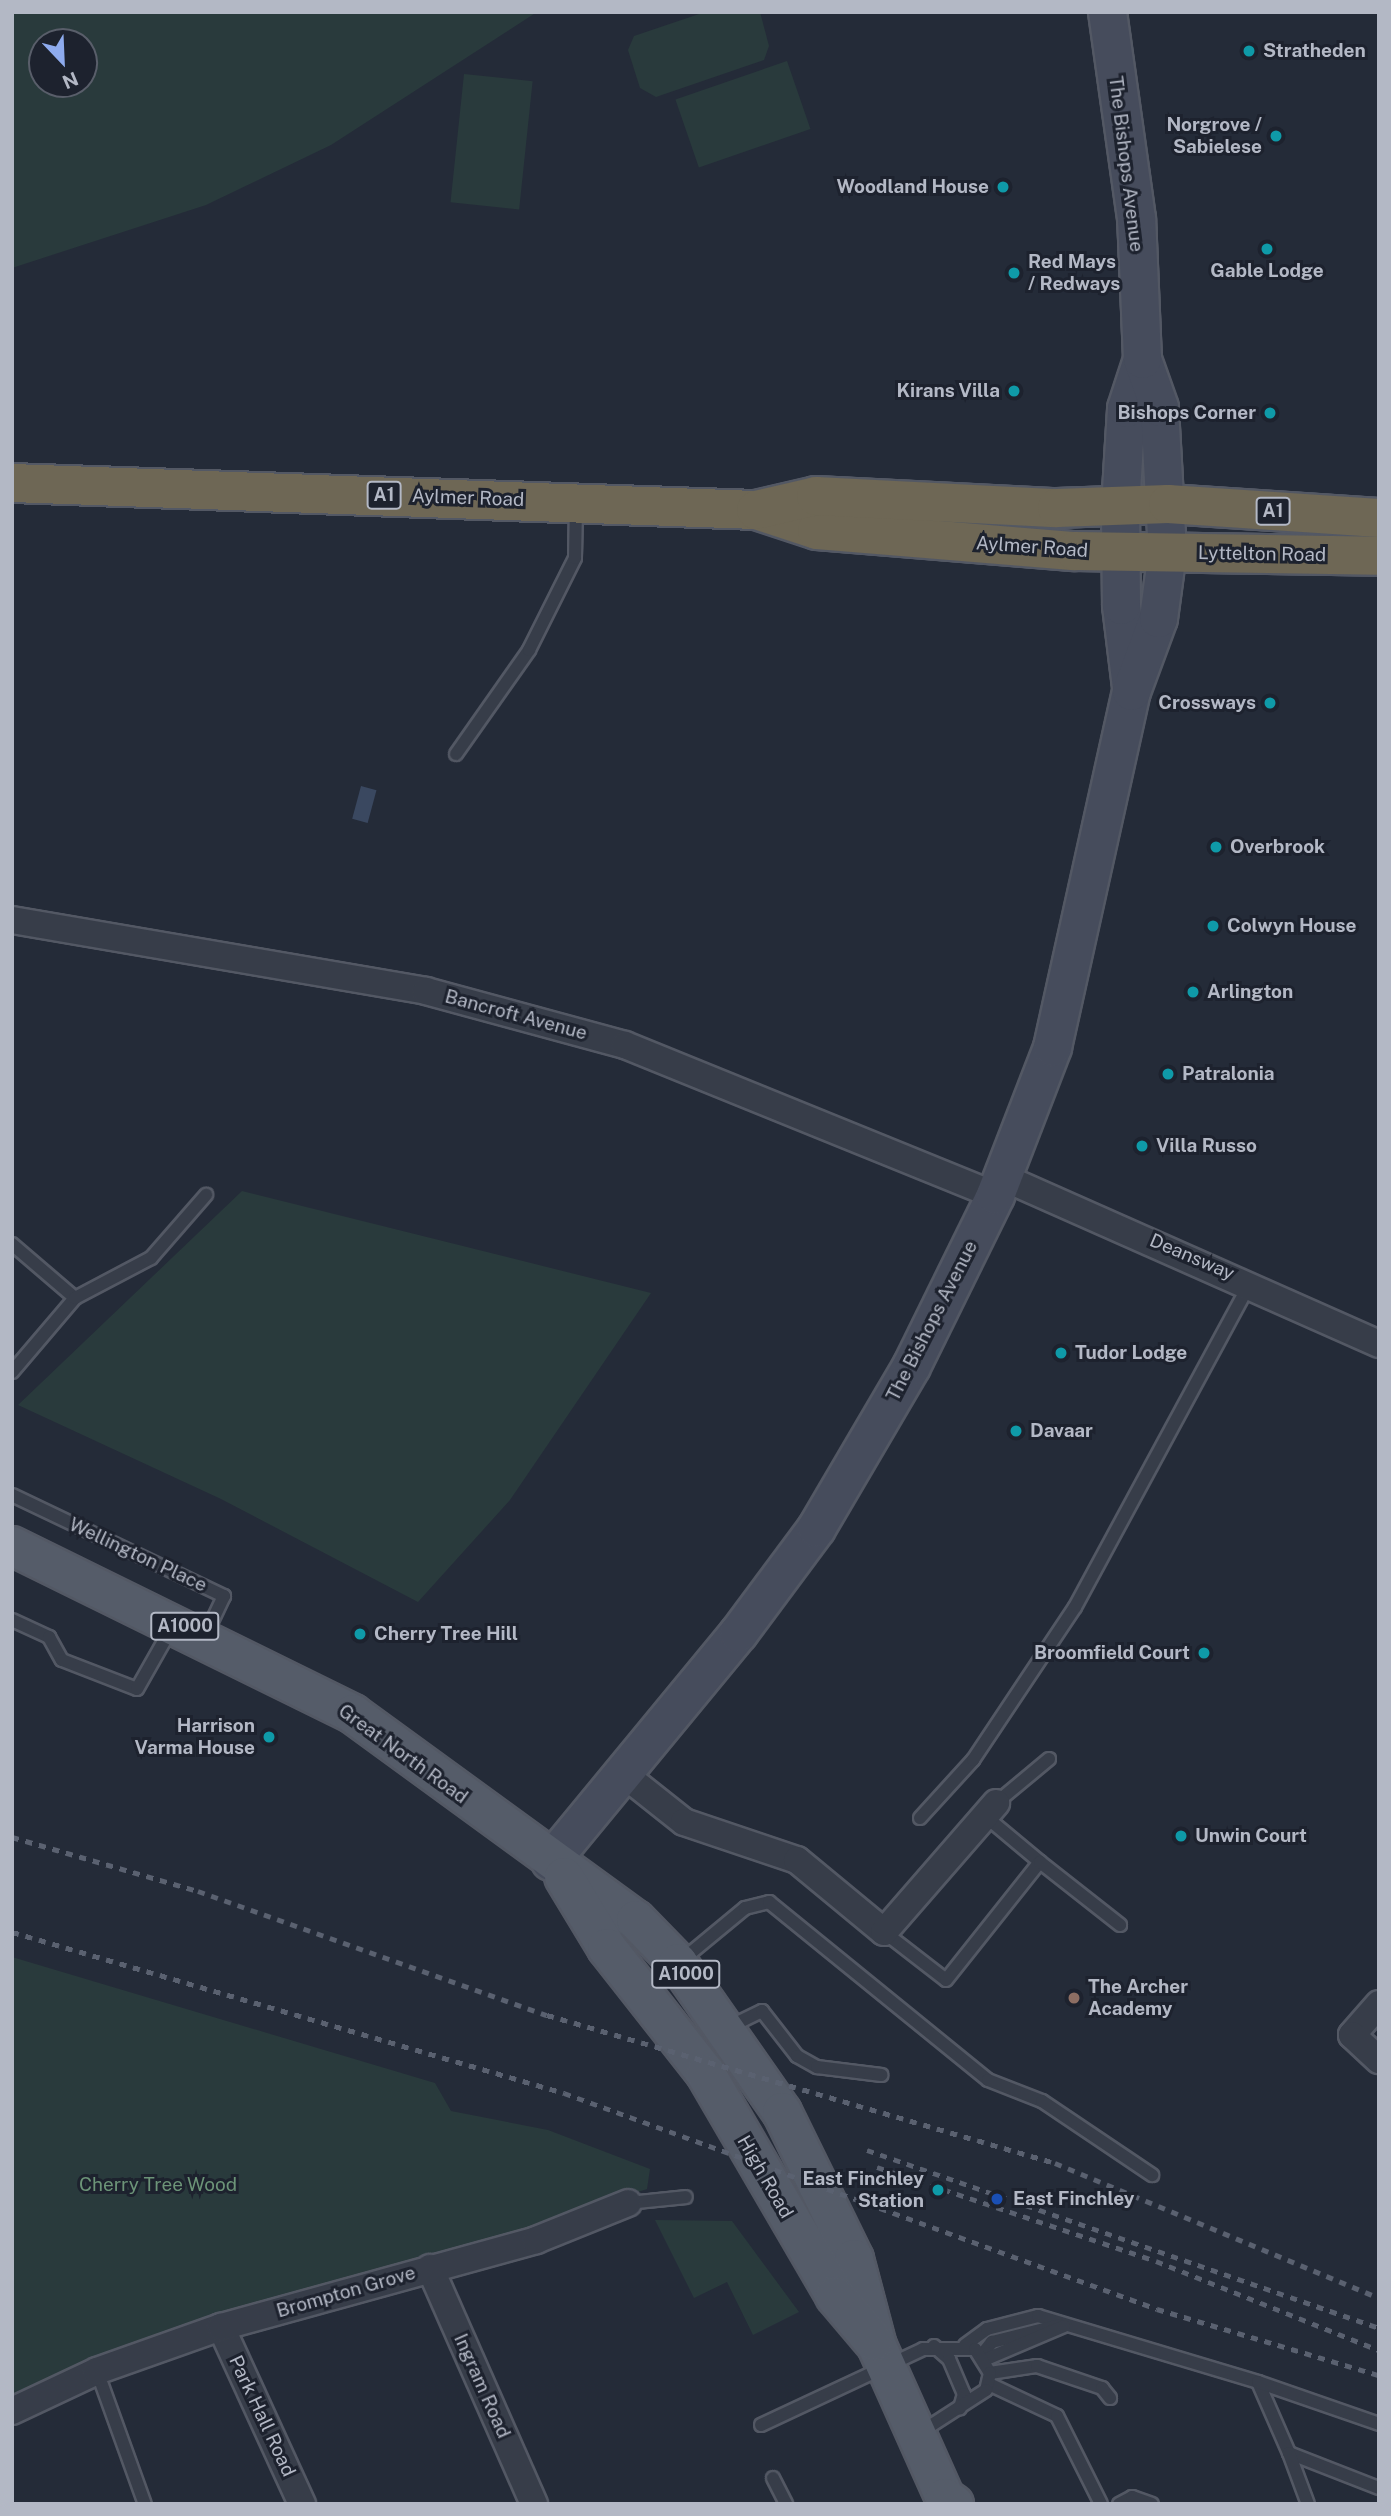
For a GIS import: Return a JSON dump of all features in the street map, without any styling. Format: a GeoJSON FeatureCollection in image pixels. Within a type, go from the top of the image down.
{"type":"FeatureCollection","features":[{"type":"Feature","properties":{"kind":"highway","name":"Aylmer Road"},"geometry":{"type":"LineString","coordinates":[[12,483],[756,510],[816,496],[1144,505]]}},
{"type":"Feature","properties":{"kind":"highway","name":"A1"},"geometry":{"type":"LineString","coordinates":[[1144,505],[1379,518]]}},
{"type":"Feature","properties":{"kind":"highway","name":"Aylmer Road"},"geometry":{"type":"LineString","coordinates":[[756,510],[817,530],[1144,552]]}},
{"type":"Feature","properties":{"kind":"highway","name":"Lyttelton Road"},"geometry":{"type":"LineString","coordinates":[[1144,552],[1379,556]]}},
{"type":"Feature","properties":{"kind":"main road","name":"Great North Road"},"geometry":{"type":"LineString","coordinates":[[12,1546],[190,1629],[353,1714],[554,1864],[636,1920],[678,1963],[727,2029],[782,2112]]}},
{"type":"Feature","properties":{"kind":"main road","name":"Great North Road"},"geometry":{"type":"LineString","coordinates":[[554,1864],[607,1948],[706,2074]]}},
{"type":"Feature","properties":{"kind":"main road","name":"High Road"},"geometry":{"type":"LineString","coordinates":[[706,2074],[835,2296],[881,2355]]}},
{"type":"Feature","properties":{"kind":"main road","name":"High Road"},"geometry":{"type":"LineString","coordinates":[[782,2112],[854,2259],[881,2355],[947,2502]]}},
{"type":"Feature","properties":{"kind":"street","name":"The Bishops Avenue"},"geometry":{"type":"LineString","coordinates":[[554,1864],[621,1772],[738,1633],[816,1528],[911,1366],[999,1186],[1052,1047],[1131,691],[1144,552],[1144,505],[1159,407],[1142,359],[1136,218],[1107,12]]}},
{"type":"Feature","properties":{"kind":"street","name":"The Bishops Avenue"},"geometry":{"type":"LineString","coordinates":[[1142,359],[1126,408],[1144,505],[1144,552]]}},
{"type":"Feature","properties":{"kind":"street","name":"Bancroft Avenue"},"geometry":{"type":"LineString","coordinates":[[12,920],[426,992],[625,1045],[999,1186]]}},
{"type":"Feature","properties":{"kind":"street","name":"Deansway"},"geometry":{"type":"LineString","coordinates":[[999,1186],[1251,1282],[1379,1344]]}},
{"type":"Feature","properties":{"kind":"street"},"geometry":{"type":"LineString","coordinates":[[621,1772],[684,1822],[797,1860],[884,1932],[991,1810]]}},
{"type":"Feature","properties":{"kind":"street"},"geometry":{"type":"LineString","coordinates":[[1379,2004],[1352,2035],[1379,2060]]}},
{"type":"Feature","properties":{"kind":"street","name":"Brompton Grove"},"geometry":{"type":"LineString","coordinates":[[12,2411],[97,2371],[221,2327],[536,2240],[628,2203]]}},
{"type":"Feature","properties":{"kind":"street","name":"Ingram Road"},"geometry":{"type":"LineString","coordinates":[[430,2268],[534,2504]]}},
{"type":"Feature","properties":{"kind":"street","name":"Park Hall Road"},"geometry":{"type":"LineString","coordinates":[[221,2327],[302,2504]]}},
{"type":"Feature","properties":{"kind":"lane"},"geometry":{"type":"LineString","coordinates":[[456,754],[529,650],[575,558],[576,503]]}},
{"type":"Feature","properties":{"kind":"lane"},"geometry":{"type":"LineString","coordinates":[[12,1372],[75,1298],[151,1258],[206,1195]]}},
{"type":"Feature","properties":{"kind":"lane"},"geometry":{"type":"LineString","coordinates":[[12,1244],[75,1298]]}},
{"type":"Feature","properties":{"kind":"lane"},"geometry":{"type":"LineString","coordinates":[[920,1818],[973,1760],[1075,1607],[1251,1282]]}},
{"type":"Feature","properties":{"kind":"lane","name":"Wellington Place"},"geometry":{"type":"LineString","coordinates":[[12,1495],[224,1596],[190,1629]]}},
{"type":"Feature","properties":{"kind":"lane"},"geometry":{"type":"LineString","coordinates":[[12,1620],[49,1637],[62,1660],[137,1689],[190,1629]]}},
{"type":"Feature","properties":{"kind":"lane"},"geometry":{"type":"LineString","coordinates":[[1049,1759],[991,1810],[1040,1862],[1120,1925]]}},
{"type":"Feature","properties":{"kind":"lane"},"geometry":{"type":"LineString","coordinates":[[884,1932],[946,1980],[1040,1862]]}},
{"type":"Feature","properties":{"kind":"lane"},"geometry":{"type":"LineString","coordinates":[[678,1963],[745,1908],[769,1902],[988,2080],[1042,2101],[1152,2175]]}},
{"type":"Feature","properties":{"kind":"lane"},"geometry":{"type":"LineString","coordinates":[[727,2029],[762,2011],[797,2056],[817,2067],[882,2075]]}},
{"type":"Feature","properties":{"kind":"lane","name":"Brompton Grove"},"geometry":{"type":"LineString","coordinates":[[628,2203],[686,2197]]}},
{"type":"Feature","properties":{"kind":"lane"},"geometry":{"type":"LineString","coordinates":[[761,2425],[881,2355],[928,2347],[965,2345],[987,2329],[1038,2316],[1258,2382],[1379,2424]]}},
{"type":"Feature","properties":{"kind":"lane"},"geometry":{"type":"LineString","coordinates":[[983,2358],[992,2342],[1067,2324]]}},
{"type":"Feature","properties":{"kind":"lane"},"geometry":{"type":"LineString","coordinates":[[965,2345],[983,2358],[989,2379],[1057,2416],[1101,2504]]}},
{"type":"Feature","properties":{"kind":"lane"},"geometry":{"type":"LineString","coordinates":[[928,2347],[949,2360],[964,2394],[960,2409]]}},
{"type":"Feature","properties":{"kind":"lane"},"geometry":{"type":"LineString","coordinates":[[916,2435],[960,2409],[989,2379],[1037,2366],[1102,2388],[1110,2398]]}},
{"type":"Feature","properties":{"kind":"lane"},"geometry":{"type":"LineString","coordinates":[[97,2371],[145,2504]]}},
{"type":"Feature","properties":{"kind":"lane"},"geometry":{"type":"LineString","coordinates":[[1258,2382],[1308,2504]]}},
{"type":"Feature","properties":{"kind":"lane"},"geometry":{"type":"LineString","coordinates":[[1289,2453],[1379,2488]]}},
{"type":"Feature","properties":{"kind":"lane"},"geometry":{"type":"LineString","coordinates":[[773,2478],[786,2504]]}},
{"type":"Feature","properties":{"kind":"lane"},"geometry":{"type":"LineString","coordinates":[[1119,2504],[1132,2497],[1152,2504]]}},
{"type":"Feature","properties":{"kind":"green space"},"geometry":{"type":"Polygon","coordinates":[[[12,12],[537,12],[331,145],[206,205],[12,268],[12,12]]]}},
{"type":"Feature","properties":{"kind":"green space"},"geometry":{"type":"Polygon","coordinates":[[[705,12],[760,12],[769,46],[764,60],[656,97],[640,88],[628,50],[634,36],[705,12]]]}},
{"type":"Feature","properties":{"kind":"green space"},"geometry":{"type":"Polygon","coordinates":[[[787,61],[810,129],[699,167],[675,99],[787,61]]]}},
{"type":"Feature","properties":{"kind":"green space"},"geometry":{"type":"Polygon","coordinates":[[[464,74],[533,81],[519,210],[451,202],[464,74]]]}},
{"type":"Feature","properties":{"kind":"green space"},"geometry":{"type":"Polygon","coordinates":[[[242,1191],[651,1293],[510,1500],[418,1602],[221,1499],[18,1405],[242,1191]]]}},
{"type":"Feature","properties":{"kind":"green space","name":"Cherry Tree Wood"},"geometry":{"type":"Polygon","coordinates":[[[12,1957],[435,2083],[451,2111],[548,2130],[650,2169],[647,2189],[12,2400],[12,1957]]]}},
{"type":"Feature","properties":{"kind":"green space"},"geometry":{"type":"Polygon","coordinates":[[[655,2220],[732,2221],[799,2312],[753,2335],[727,2282],[694,2298],[655,2220]]]}},
{"type":"Feature","properties":{"kind":"water"},"geometry":{"type":"Polygon","coordinates":[[[361,786],[376,790],[368,823],[352,819],[361,786]]]}},
{"type":"Feature","properties":{"kind":"railway"},"geometry":{"type":"LineString","coordinates":[[12,1837],[198,1891],[547,2015],[1055,2163],[1379,2298]]}},
{"type":"Feature","properties":{"kind":"railway"},"geometry":{"type":"LineString","coordinates":[[12,1932],[564,2093],[1157,2309],[1379,2375]]}},
{"type":"Feature","properties":{"kind":"railway"},"geometry":{"type":"LineString","coordinates":[[867,2150],[1379,2328]]}},
{"type":"Feature","properties":{"kind":"railway"},"geometry":{"type":"LineString","coordinates":[[877,2167],[1156,2261],[1379,2350]]}},
{"type":"Feature","properties":{"kind":"place","name":"Stratheden"},"geometry":{"type":"Point","coordinates":[1249,51]}},
{"type":"Feature","properties":{"kind":"place","name":"Norgrove / Sabielese"},"geometry":{"type":"Point","coordinates":[1276,136]}},
{"type":"Feature","properties":{"kind":"place","name":"Woodland House"},"geometry":{"type":"Point","coordinates":[1003,187]}},
{"type":"Feature","properties":{"kind":"place","name":"Gable Lodge"},"geometry":{"type":"Point","coordinates":[1267,249]}},
{"type":"Feature","properties":{"kind":"place","name":"Red Mays / Redways"},"geometry":{"type":"Point","coordinates":[1014,273]}},
{"type":"Feature","properties":{"kind":"place","name":"Kirans Villa"},"geometry":{"type":"Point","coordinates":[1014,391]}},
{"type":"Feature","properties":{"kind":"place","name":"Bishops Corner"},"geometry":{"type":"Point","coordinates":[1270,413]}},
{"type":"Feature","properties":{"kind":"place","name":"Crossways"},"geometry":{"type":"Point","coordinates":[1270,703]}},
{"type":"Feature","properties":{"kind":"place","name":"Overbrook"},"geometry":{"type":"Point","coordinates":[1216,847]}},
{"type":"Feature","properties":{"kind":"place","name":"Colwyn House"},"geometry":{"type":"Point","coordinates":[1213,926]}},
{"type":"Feature","properties":{"kind":"place","name":"Arlington"},"geometry":{"type":"Point","coordinates":[1193,992]}},
{"type":"Feature","properties":{"kind":"place","name":"Patralonia"},"geometry":{"type":"Point","coordinates":[1168,1074]}},
{"type":"Feature","properties":{"kind":"place","name":"Villa Russo"},"geometry":{"type":"Point","coordinates":[1142,1146]}},
{"type":"Feature","properties":{"kind":"place","name":"Tudor Lodge"},"geometry":{"type":"Point","coordinates":[1061,1353]}},
{"type":"Feature","properties":{"kind":"place","name":"Davaar"},"geometry":{"type":"Point","coordinates":[1016,1431]}},
{"type":"Feature","properties":{"kind":"place","name":"Cherry Tree Hill"},"geometry":{"type":"Point","coordinates":[360,1634]}},
{"type":"Feature","properties":{"kind":"place","name":"Broomfield Court"},"geometry":{"type":"Point","coordinates":[1204,1653]}},
{"type":"Feature","properties":{"kind":"place","name":"Harrison Varma House"},"geometry":{"type":"Point","coordinates":[269,1737]}},
{"type":"Feature","properties":{"kind":"place","name":"Unwin Court"},"geometry":{"type":"Point","coordinates":[1181,1836]}},
{"type":"Feature","properties":{"kind":"place","name":"The Archer Academy"},"geometry":{"type":"Point","coordinates":[1074,1998]}},
{"type":"Feature","properties":{"kind":"place","name":"East Finchley Station"},"geometry":{"type":"Point","coordinates":[938,2190]}},
{"type":"Feature","properties":{"kind":"place","name":"East Finchley"},"geometry":{"type":"Point","coordinates":[997,2199]}}]}
